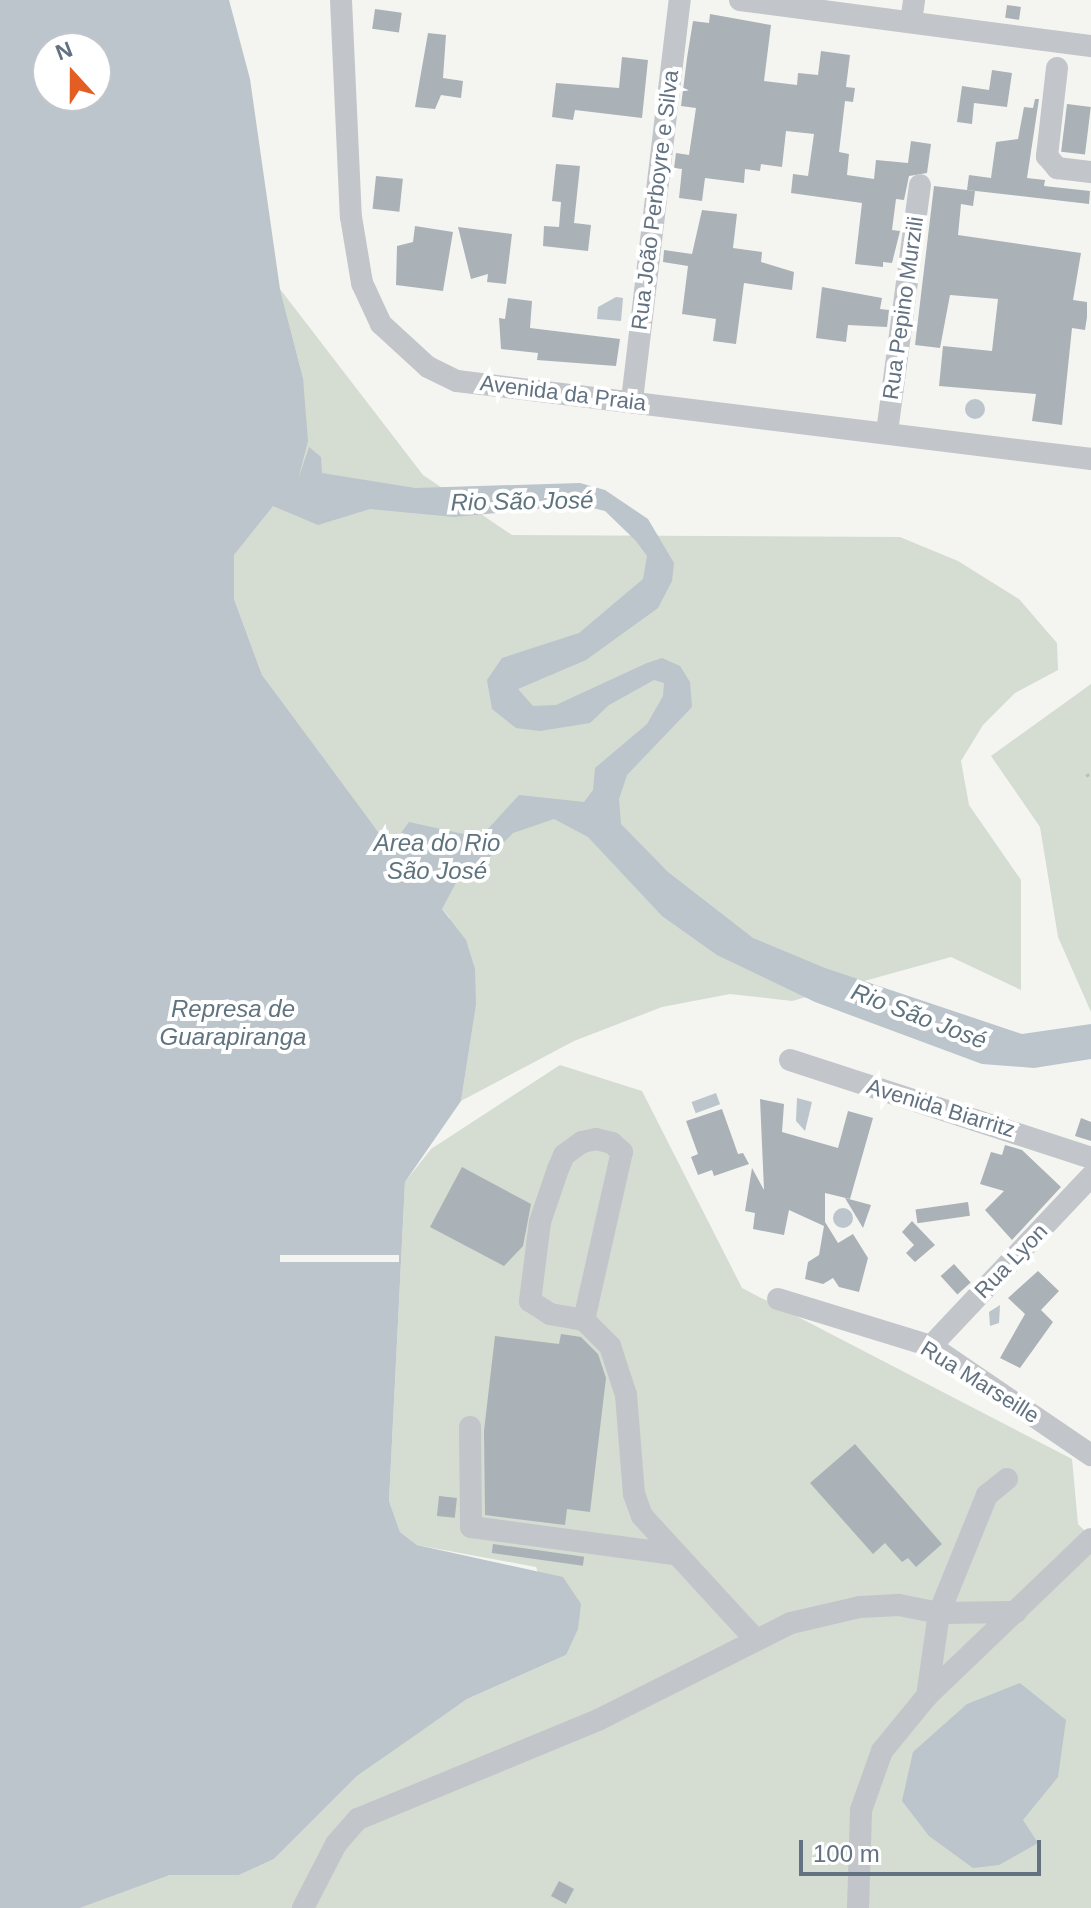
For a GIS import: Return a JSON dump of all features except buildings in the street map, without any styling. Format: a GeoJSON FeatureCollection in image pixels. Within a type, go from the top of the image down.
{"type":"FeatureCollection","features":[{"type":"Feature","properties":{"kind":"street","name":"Avenida da Praia"},"geometry":{"type":"LineString","coordinates":[[341,0],[351,217],[362,283],[381,324],[447,378],[1091,459]]}},
{"type":"Feature","properties":{"kind":"street","name":"Rua João Perboyre e Silva"},"geometry":{"type":"LineString","coordinates":[[632,400],[680,0]]}},
{"type":"Feature","properties":{"kind":"street"},"geometry":{"type":"LineString","coordinates":[[740,0],[912,11],[1091,46]]}},
{"type":"Feature","properties":{"kind":"street"},"geometry":{"type":"LineString","coordinates":[[1057,68],[1047,156],[1057,168],[1091,172]]}},
{"type":"Feature","properties":{"kind":"street","name":"Rua Pepino Murzili"},"geometry":{"type":"LineString","coordinates":[[887,432],[920,185]]}},
{"type":"Feature","properties":{"kind":"street","name":"Avenida Biarritz"},"geometry":{"type":"LineString","coordinates":[[790,1060],[1091,1158]]}},
{"type":"Feature","properties":{"kind":"street"},"geometry":{"type":"LineString","coordinates":[[584,1320],[622,1152],[612,1143],[596,1139],[582,1142],[564,1155],[558,1169],[540,1222],[530,1301],[550,1314],[584,1320],[617,1361],[642,1516],[754,1638]]}},
{"type":"Feature","properties":{"kind":"street","name":"Rua Lyon"},"geometry":{"type":"LineString","coordinates":[[931,1346],[1091,1176]]}},
{"type":"Feature","properties":{"kind":"street","name":"Rua Marseille"},"geometry":{"type":"LineString","coordinates":[[778,1299],[931,1346],[1089,1458]]}},
{"type":"Feature","properties":{"kind":"street"},"geometry":{"type":"LineString","coordinates":[[470,1427],[471,1527],[674,1554]]}},
{"type":"Feature","properties":{"kind":"street"},"geometry":{"type":"LineString","coordinates":[[927,1696],[939,1613],[987,1495],[1007,1479]]}},
{"type":"Feature","properties":{"kind":"street"},"geometry":{"type":"LineString","coordinates":[[858,1908],[865,1789],[882,1751],[927,1696],[1091,1539]]}},
{"type":"Feature","properties":{"kind":"street"},"geometry":{"type":"LineString","coordinates":[[1070,1562],[1091,1550]]}},
{"type":"Feature","properties":{"kind":"street"},"geometry":{"type":"LineString","coordinates":[[303,1908],[336,1844],[358,1819],[598,1720],[754,1638],[824,1613],[860,1607],[899,1605],[939,1613],[1016,1612]]}},
{"type":"Feature","properties":{"kind":"path"},"geometry":{"type":"LineString","coordinates":[[1086,776],[1091,773]]}},
{"type":"Feature","properties":{"kind":"shaded area"},"geometry":{"type":"Polygon","coordinates":[[[280,289],[423,475],[512,535],[900,537],[958,561],[1019,599],[1057,643],[1058,670],[1015,693],[983,725],[961,761],[969,805],[1021,880],[1021,990],[951,957],[792,1001],[730,994],[662,1007],[574,1041],[461,1101],[476,1004],[449,917],[349,797],[262,675],[234,599],[234,555],[252,529],[303,378],[280,289]]]}},
{"type":"Feature","properties":{"kind":"shaded area"},"geometry":{"type":"Polygon","coordinates":[[[1091,684],[1091,1012],[1058,937],[1040,827],[991,756],[1091,684]]]}},
{"type":"Feature","properties":{"kind":"shaded area"},"geometry":{"type":"Polygon","coordinates":[[[560,1065],[642,1091],[742,1288],[1072,1459],[1078,1524],[1091,1537],[1091,1908],[80,1908],[170,1875],[239,1875],[274,1859],[357,1776],[416,1734],[467,1699],[566,1655],[536,1567],[417,1545],[400,1532],[389,1501],[405,1182],[431,1149],[560,1065]]]}},
{"type":"Feature","properties":{"kind":"water","name":"Represa de Guarapiranga"},"geometry":{"type":"Polygon","coordinates":[[[0,0],[229,0],[250,79],[280,289],[303,378],[308,441],[298,480],[309,447],[321,457],[322,473],[415,488],[580,483],[605,490],[648,519],[674,563],[672,581],[658,608],[586,660],[518,689],[533,706],[556,705],[662,658],[680,666],[690,682],[692,707],[627,775],[619,799],[621,824],[668,872],[753,938],[825,968],[1022,1034],[1091,1024],[1091,1059],[1034,1068],[982,1064],[815,1002],[717,955],[662,916],[588,837],[554,819],[513,833],[484,863],[458,879],[442,909],[466,940],[475,969],[476,1005],[461,1101],[405,1182],[389,1501],[400,1532],[417,1545],[563,1577],[581,1604],[578,1629],[566,1655],[467,1699],[357,1776],[274,1859],[239,1875],[170,1875],[80,1908],[0,1908],[0,0]],[[580,505],[454,517],[370,509],[318,525],[273,506],[234,555],[234,599],[262,675],[390,848],[409,822],[468,835],[488,829],[519,795],[584,802],[593,790],[595,768],[647,724],[663,696],[664,683],[654,680],[609,705],[590,723],[540,731],[516,728],[492,709],[487,680],[502,658],[579,633],[643,579],[647,556],[605,511],[580,505]]]}},
{"type":"Feature","properties":{"kind":"water"},"geometry":{"type":"Polygon","coordinates":[[[616,297],[623,298],[621,321],[597,319],[598,307],[616,297]]]}},
{"type":"Feature","properties":{"kind":"water"},"geometry":{"type":"Polygon","coordinates":[[[975,399],[982,402],[985,409],[982,416],[975,419],[968,416],[965,409],[968,402],[975,399]]]}},
{"type":"Feature","properties":{"kind":"water"},"geometry":{"type":"Polygon","coordinates":[[[716,1093],[720,1104],[696,1113],[692,1102],[716,1093]]]}},
{"type":"Feature","properties":{"kind":"water"},"geometry":{"type":"Polygon","coordinates":[[[797,1098],[812,1102],[805,1131],[796,1121],[797,1098]]]}},
{"type":"Feature","properties":{"kind":"water"},"geometry":{"type":"Polygon","coordinates":[[[843,1208],[850,1211],[853,1218],[850,1225],[843,1228],[836,1225],[833,1218],[836,1211],[843,1208]]]}},
{"type":"Feature","properties":{"kind":"water"},"geometry":{"type":"Polygon","coordinates":[[[1000,1305],[999,1323],[990,1326],[989,1312],[1000,1305]]]}},
{"type":"Feature","properties":{"kind":"water"},"geometry":{"type":"Polygon","coordinates":[[[1020,1683],[1066,1720],[1058,1777],[1023,1820],[1038,1843],[999,1865],[973,1868],[929,1836],[902,1801],[913,1752],[967,1704],[1020,1683]]]}},
{"type":"Feature","properties":{"kind":"pier"},"geometry":{"type":"Polygon","coordinates":[[[280,1255],[399,1255],[399,1262],[280,1262],[280,1255]]]}},
{"type":"Feature","properties":{"kind":"water label","name":"Rio São José"},"geometry":{"type":"Point","coordinates":[522,501]}},
{"type":"Feature","properties":{"kind":"water label","name":"Area do Rio São José"},"geometry":{"type":"Point","coordinates":[437,857]}},
{"type":"Feature","properties":{"kind":"water label","name":"Rio São José"},"geometry":{"type":"Point","coordinates":[919,1016]}}]}
